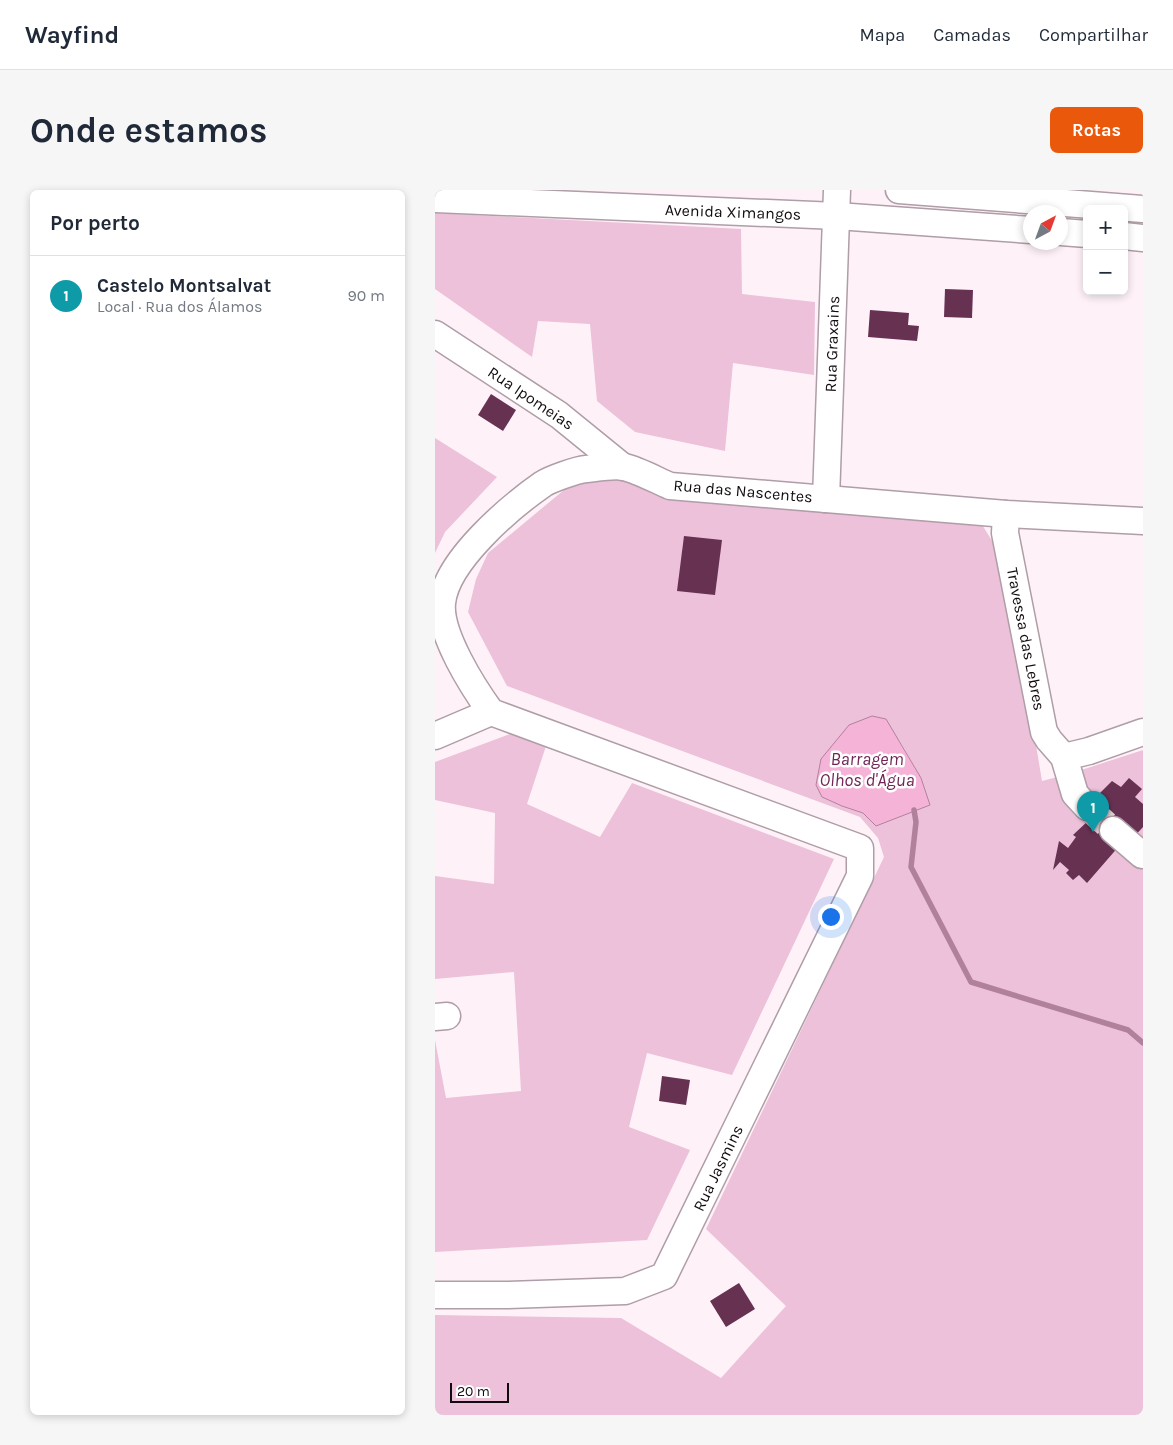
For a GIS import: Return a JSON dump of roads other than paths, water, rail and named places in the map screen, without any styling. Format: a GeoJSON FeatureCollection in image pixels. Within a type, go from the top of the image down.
{"type":"FeatureCollection","features":[{"type":"Feature","properties":{"kind":"street","name":"Rua Graxains"},"geometry":{"type":"LineString","coordinates":[[826,499],[837,190]]}},
{"type":"Feature","properties":{"kind":"street"},"geometry":{"type":"LineString","coordinates":[[899,190],[1143,209]]}},
{"type":"Feature","properties":{"kind":"street","name":"Avenida Ximangos"},"geometry":{"type":"LineString","coordinates":[[435,199],[837,216],[1023,229]]}},
{"type":"Feature","properties":{"kind":"street"},"geometry":{"type":"LineString","coordinates":[[1068,233],[1083,234]]}},
{"type":"Feature","properties":{"kind":"street"},"geometry":{"type":"LineString","coordinates":[[1128,236],[1143,238]]}},
{"type":"Feature","properties":{"kind":"street","name":"Rua Ipomeias"},"geometry":{"type":"LineString","coordinates":[[435,334],[559,415],[623,467]]}},
{"type":"Feature","properties":{"kind":"street","name":"Rua das Nascentes"},"geometry":{"type":"LineString","coordinates":[[491,712],[473,688],[444,624],[442,603],[448,580],[461,561],[487,532],[545,483],[583,469],[623,467],[670,486],[1006,514],[1143,521]]}},
{"type":"Feature","properties":{"kind":"street","name":"Travessa das Lebres"},"geometry":{"type":"LineString","coordinates":[[1006,514],[1005,533],[1044,732],[1064,757]]}},
{"type":"Feature","properties":{"kind":"street"},"geometry":{"type":"LineString","coordinates":[[435,736],[491,712]]}},
{"type":"Feature","properties":{"kind":"street","name":"Rua Jasmins"},"geometry":{"type":"LineString","coordinates":[[435,1295],[508,1295],[625,1291],[664,1276],[860,876],[860,848],[491,712]]}},
{"type":"Feature","properties":{"kind":"street"},"geometry":{"type":"LineString","coordinates":[[1087,807],[1075,794],[1064,757],[1089,751],[1143,732]]}},
{"type":"Feature","properties":{"kind":"street"},"geometry":{"type":"LineString","coordinates":[[1113,830],[1142,855]]}},
{"type":"Feature","properties":{"kind":"water","name":"Barragem Olhos d'Água"},"geometry":{"type":"Polygon","coordinates":[[[872,716],[886,719],[921,778],[930,805],[876,826],[863,813],[822,797],[816,785],[821,759],[849,725],[872,716]]]}},
{"type":"Feature","properties":{"kind":"waterway"},"geometry":{"type":"LineString","coordinates":[[914,810],[916,822],[911,867],[971,982],[1128,1030],[1143,1043]]}},
{"type":"Feature","properties":{"kind":"tunnel"},"geometry":{"type":"LineString","coordinates":[[1087,807],[1113,830]]}},
{"type":"Feature","properties":{"kind":"place","name":"Castelo Montsalvat"},"geometry":{"type":"Point","coordinates":[1093,832]}}]}
